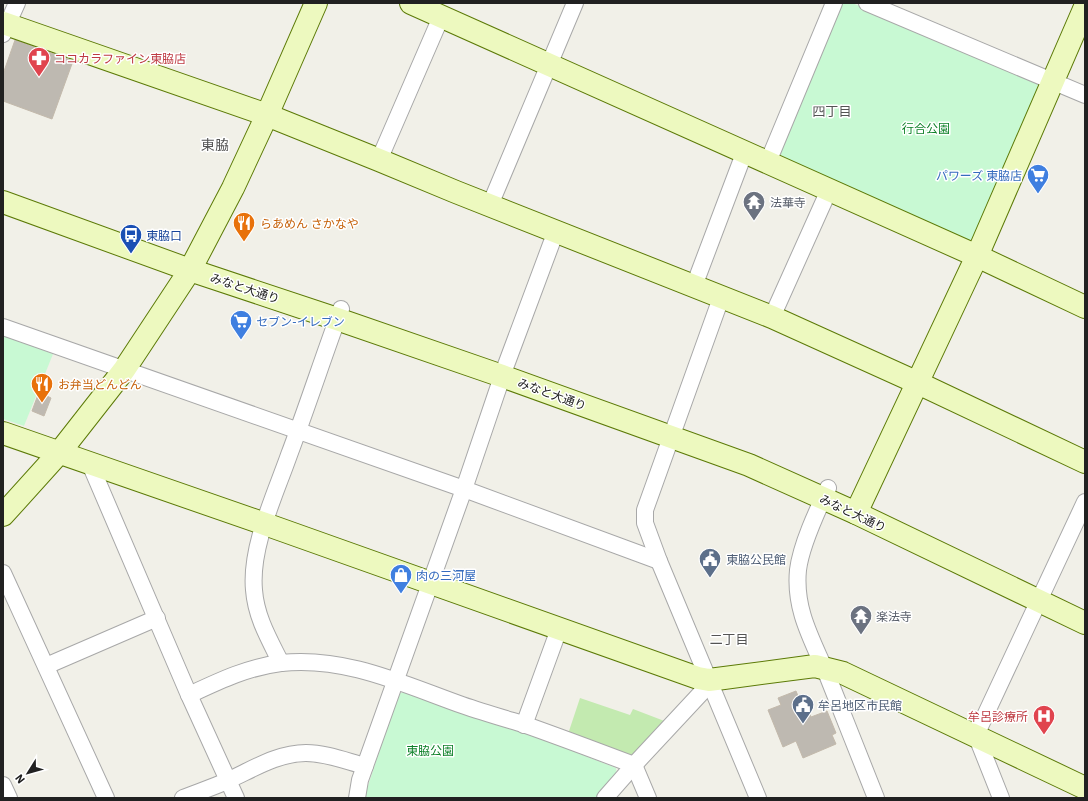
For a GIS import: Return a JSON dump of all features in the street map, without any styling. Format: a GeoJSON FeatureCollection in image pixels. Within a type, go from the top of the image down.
{"type":"FeatureCollection","features":[{"type":"Feature","properties":{"kind":"street"},"geometry":{"type":"LineString","coordinates":[[17,3],[5,27],[267,115],[694,286],[772,318],[918,383],[1085,462]]}},
{"type":"Feature","properties":{"kind":"street"},"geometry":{"type":"LineString","coordinates":[[3,515],[23,495],[59,453],[124,370],[193,264],[233,188],[316,3]]}},
{"type":"Feature","properties":{"kind":"street"},"geometry":{"type":"LineString","coordinates":[[411,3],[745,151],[1085,306]]}},
{"type":"Feature","properties":{"kind":"street"},"geometry":{"type":"LineString","coordinates":[[490,205],[575,3]]}},
{"type":"Feature","properties":{"kind":"street"},"geometry":{"type":"LineString","coordinates":[[768,162],[834,3]]}},
{"type":"Feature","properties":{"kind":"street"},"geometry":{"type":"LineString","coordinates":[[867,3],[1085,95]]}},
{"type":"Feature","properties":{"kind":"street"},"geometry":{"type":"LineString","coordinates":[[858,508],[977,256],[1085,7]]}},
{"type":"Feature","properties":{"kind":"street"},"geometry":{"type":"LineString","coordinates":[[379,160],[441,17]]}},
{"type":"Feature","properties":{"kind":"street"},"geometry":{"type":"LineString","coordinates":[[694,286],[745,151]]}},
{"type":"Feature","properties":{"kind":"street","name":"みなと大通り"},"geometry":{"type":"LineString","coordinates":[[3,190],[193,264]]}},
{"type":"Feature","properties":{"kind":"street"},"geometry":{"type":"LineString","coordinates":[[772,318],[829,190]]}},
{"type":"Feature","properties":{"kind":"street","name":"みなと大通り"},"geometry":{"type":"LineString","coordinates":[[3,202],[193,264],[339,314],[504,371],[672,432],[749,465],[826,493],[1041,596],[1085,623]]}},
{"type":"Feature","properties":{"kind":"street"},"geometry":{"type":"LineString","coordinates":[[357,798],[360,780],[431,583],[504,371],[556,231]]}},
{"type":"Feature","properties":{"kind":"street"},"geometry":{"type":"LineString","coordinates":[[721,298],[644,510],[646,523],[659,561],[758,798]]}},
{"type":"Feature","properties":{"kind":"street"},"geometry":{"type":"LineString","coordinates":[[281,663],[256,607],[254,589],[255,561],[265,524],[339,314]]}},
{"type":"Feature","properties":{"kind":"street"},"geometry":{"type":"LineString","coordinates":[[3,327],[464,489],[659,561]]}},
{"type":"Feature","properties":{"kind":"street"},"geometry":{"type":"LineString","coordinates":[[3,433],[265,524],[698,678],[709,680],[815,666],[843,673],[1085,788]]}},
{"type":"Feature","properties":{"kind":"street"},"geometry":{"type":"LineString","coordinates":[[90,464],[189,695],[236,798]]}},
{"type":"Feature","properties":{"kind":"street"},"geometry":{"type":"LineString","coordinates":[[826,493],[801,555],[798,570],[800,611],[825,669],[876,798]]}},
{"type":"Feature","properties":{"kind":"street"},"geometry":{"type":"LineString","coordinates":[[1001,798],[976,735],[1085,502]]}},
{"type":"Feature","properties":{"kind":"street"},"geometry":{"type":"LineString","coordinates":[[3,573],[106,798]]}},
{"type":"Feature","properties":{"kind":"street","name":"みなと大通り"},"geometry":{"type":"LineString","coordinates":[[1041,596],[1085,609]]}},
{"type":"Feature","properties":{"kind":"street"},"geometry":{"type":"LineString","coordinates":[[46,666],[157,618]]}},
{"type":"Feature","properties":{"kind":"street"},"geometry":{"type":"LineString","coordinates":[[524,725],[559,629]]}},
{"type":"Feature","properties":{"kind":"street"},"geometry":{"type":"LineString","coordinates":[[189,695],[248,670],[281,663],[325,663],[362,670],[396,680],[634,765],[648,798]]}},
{"type":"Feature","properties":{"kind":"street"},"geometry":{"type":"LineString","coordinates":[[606,798],[634,765],[702,692],[709,680]]}},
{"type":"Feature","properties":{"kind":"street"},"geometry":{"type":"LineString","coordinates":[[183,798],[228,780],[261,764],[291,755],[304,753],[330,756],[365,766]]}},
{"type":"Feature","properties":{"kind":"street"},"geometry":{"type":"LineString","coordinates":[[3,785],[9,798]]}},
{"type":"Feature","properties":{"kind":"green space","name":"行合公園"},"geometry":{"type":"Polygon","coordinates":[[[852,3],[1040,81],[1044,89],[978,236],[968,241],[782,159],[779,151],[839,5],[852,3]]]}},
{"type":"Feature","properties":{"kind":"green space"},"geometry":{"type":"Polygon","coordinates":[[[3,335],[53,354],[24,426],[3,419],[3,335]]]}},
{"type":"Feature","properties":{"kind":"green space","name":"東脇公園"},"geometry":{"type":"Polygon","coordinates":[[[406,691],[512,727],[616,768],[617,776],[599,798],[364,798],[398,694],[406,691]]]}},
{"type":"Feature","properties":{"kind":"green space"},"geometry":{"type":"Polygon","coordinates":[[[580,698],[630,715],[633,709],[667,722],[631,759],[567,737],[580,698]]]}},
{"type":"Feature","properties":{"kind":"building"},"geometry":{"type":"Polygon","coordinates":[[[15,40],[73,61],[52,119],[3,101],[3,74],[15,40]]]}},
{"type":"Feature","properties":{"kind":"building"},"geometry":{"type":"Polygon","coordinates":[[[39,392],[51,398],[44,416],[32,411],[39,392]]]}},
{"type":"Feature","properties":{"kind":"building","name":"牟呂地区市民館"},"geometry":{"type":"Polygon","coordinates":[[[796,691],[800,701],[803,699],[811,717],[827,711],[836,733],[832,735],[836,744],[803,758],[796,741],[783,747],[768,710],[781,705],[778,698],[796,691]]]}},
{"type":"Feature","properties":{"kind":"place","name":"ココカラファイン東脇店"},"geometry":{"type":"Point","coordinates":[39,78]}},
{"type":"Feature","properties":{"kind":"place","name":"パワーズ 東脇店"},"geometry":{"type":"Point","coordinates":[1038,194]}},
{"type":"Feature","properties":{"kind":"place","name":"法華寺"},"geometry":{"type":"Point","coordinates":[754,222]}},
{"type":"Feature","properties":{"kind":"place","name":"らあめん さかなや"},"geometry":{"type":"Point","coordinates":[244,242]}},
{"type":"Feature","properties":{"kind":"place","name":"東脇口"},"geometry":{"type":"Point","coordinates":[131,254]}},
{"type":"Feature","properties":{"kind":"place","name":"セブン-イレブン"},"geometry":{"type":"Point","coordinates":[241,340]}},
{"type":"Feature","properties":{"kind":"place","name":"お弁当どんどん"},"geometry":{"type":"Point","coordinates":[42,404]}},
{"type":"Feature","properties":{"kind":"place","name":"東脇公民館"},"geometry":{"type":"Point","coordinates":[710,578]}},
{"type":"Feature","properties":{"kind":"place","name":"肉の三河屋"},"geometry":{"type":"Point","coordinates":[401,594]}},
{"type":"Feature","properties":{"kind":"place","name":"楽法寺"},"geometry":{"type":"Point","coordinates":[861,636]}},
{"type":"Feature","properties":{"kind":"place","name":"牟呂地区市民館"},"geometry":{"type":"Point","coordinates":[803,724]}},
{"type":"Feature","properties":{"kind":"place","name":"牟呂診療所"},"geometry":{"type":"Point","coordinates":[1044,736]}},
{"type":"Feature","properties":{"kind":"district","name":"四丁目"},"geometry":{"type":"Point","coordinates":[832,111]}},
{"type":"Feature","properties":{"kind":"district","name":"東脇"},"geometry":{"type":"Point","coordinates":[215,145]}},
{"type":"Feature","properties":{"kind":"district","name":"二丁目"},"geometry":{"type":"Point","coordinates":[729,639]}}]}
